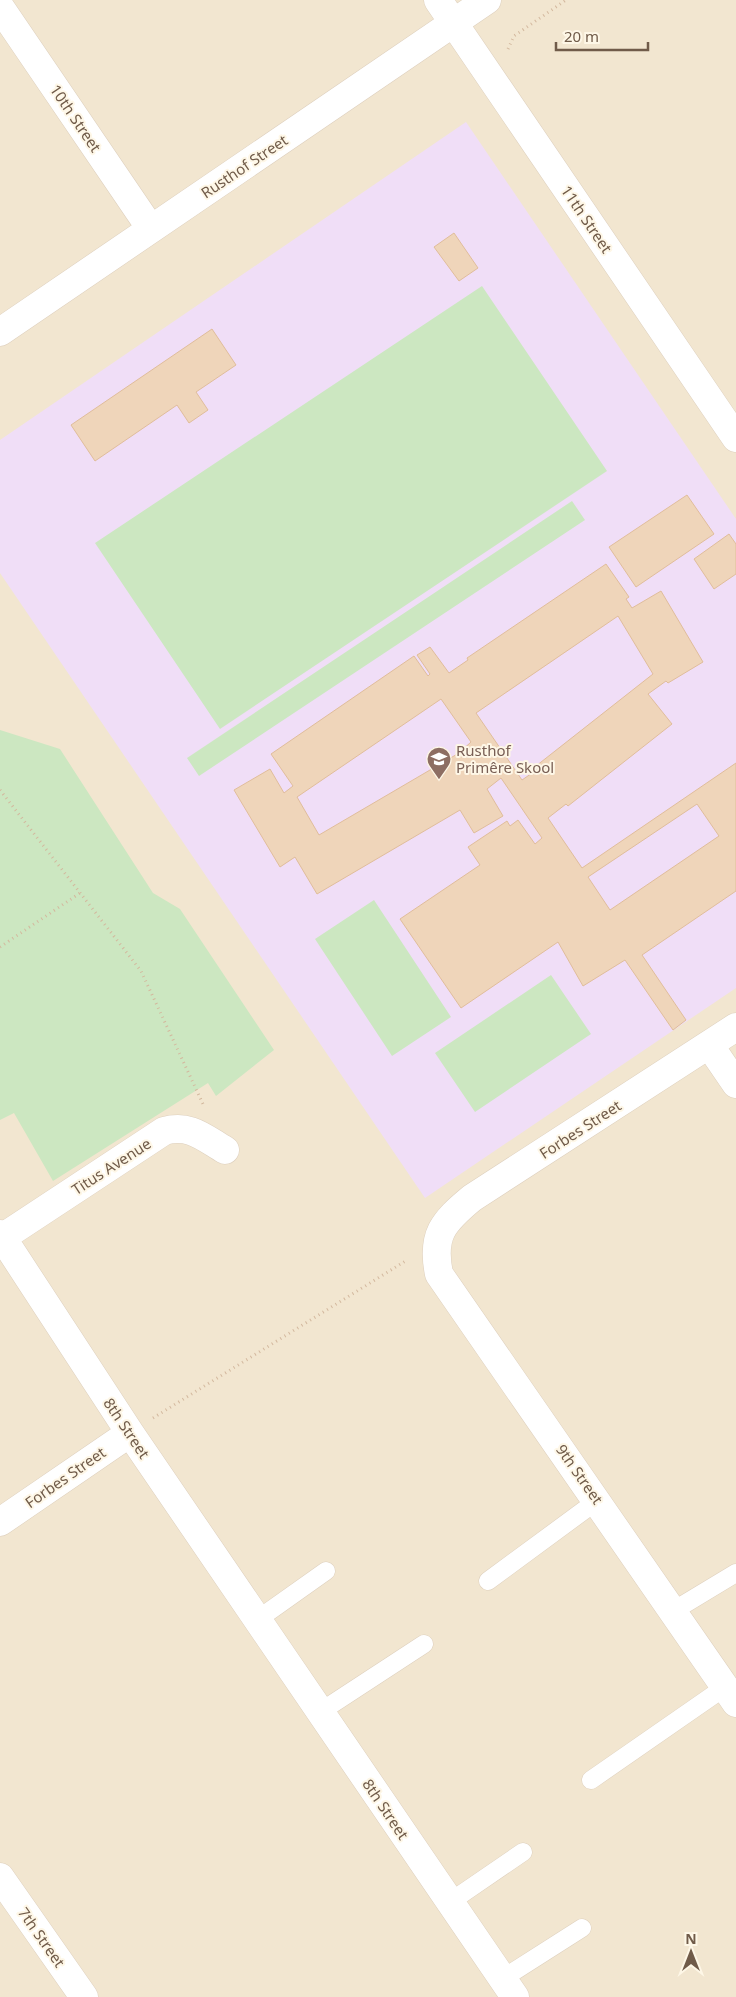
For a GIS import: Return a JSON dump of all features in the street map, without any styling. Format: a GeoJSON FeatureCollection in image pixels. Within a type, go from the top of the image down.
{"type":"FeatureCollection","features":[{"type":"Feature","properties":{"kind":"street","name":"11th Street"},"geometry":{"type":"LineString","coordinates":[[438,0],[736,438]]}},
{"type":"Feature","properties":{"kind":"street","name":"Rusthof Street"},"geometry":{"type":"LineString","coordinates":[[0,332],[487,0]]}},
{"type":"Feature","properties":{"kind":"street","name":"10th Street"},"geometry":{"type":"LineString","coordinates":[[0,7],[151,229]]}},
{"type":"Feature","properties":{"kind":"street","name":"Forbes Street"},"geometry":{"type":"LineString","coordinates":[[437,1242],[441,1229],[451,1216],[472,1198],[710,1046],[736,1027]]}},
{"type":"Feature","properties":{"kind":"street"},"geometry":{"type":"LineString","coordinates":[[710,1046],[736,1084]]}},
{"type":"Feature","properties":{"kind":"street","name":"Titus Avenue"},"geometry":{"type":"LineString","coordinates":[[1,1237],[164,1131],[178,1127],[187,1129],[225,1150]]}},
{"type":"Feature","properties":{"kind":"street","name":"8th Street"},"geometry":{"type":"LineString","coordinates":[[1,1237],[130,1433],[508,1988]]}},
{"type":"Feature","properties":{"kind":"street","name":"9th Street"},"geometry":{"type":"LineString","coordinates":[[437,1242],[436,1259],[440,1274],[731,1695]]}},
{"type":"Feature","properties":{"kind":"street","name":"Forbes Street"},"geometry":{"type":"LineString","coordinates":[[0,1522],[130,1433]]}},
{"type":"Feature","properties":{"kind":"street","name":"7th Street"},"geometry":{"type":"LineString","coordinates":[[0,1877],[84,1997]]}},
{"type":"Feature","properties":{"kind":"lane"},"geometry":{"type":"LineString","coordinates":[[488,1581],[598,1500]]}},
{"type":"Feature","properties":{"kind":"lane"},"geometry":{"type":"LineString","coordinates":[[257,1620],[326,1571]]}},
{"type":"Feature","properties":{"kind":"lane"},"geometry":{"type":"LineString","coordinates":[[674,1612],[736,1572]]}},
{"type":"Feature","properties":{"kind":"lane"},"geometry":{"type":"LineString","coordinates":[[320,1712],[424,1644]]}},
{"type":"Feature","properties":{"kind":"lane"},"geometry":{"type":"LineString","coordinates":[[591,1780],[731,1695]]}},
{"type":"Feature","properties":{"kind":"lane"},"geometry":{"type":"LineString","coordinates":[[450,1902],[523,1852]]}},
{"type":"Feature","properties":{"kind":"lane"},"geometry":{"type":"LineString","coordinates":[[508,1988],[582,1928]]}},
{"type":"Feature","properties":{"kind":"path"},"geometry":{"type":"LineString","coordinates":[[492,79],[514,36],[566,0]]}},
{"type":"Feature","properties":{"kind":"path"},"geometry":{"type":"LineString","coordinates":[[0,790],[141,971],[204,1105]]}},
{"type":"Feature","properties":{"kind":"path"},"geometry":{"type":"LineString","coordinates":[[0,947],[80,893]]}},
{"type":"Feature","properties":{"kind":"path"},"geometry":{"type":"LineString","coordinates":[[130,1433],[437,1242]]}},
{"type":"Feature","properties":{"kind":"shaded area"},"geometry":{"type":"Polygon","coordinates":[[[0,0],[736,0],[736,1997],[0,1997],[0,0]]]}},
{"type":"Feature","properties":{"kind":"shaded area","name":"Rusthof Primêre Skool"},"geometry":{"type":"Polygon","coordinates":[[[466,122],[736,519],[736,988],[425,1198],[0,573],[0,440],[466,122]]]}},
{"type":"Feature","properties":{"kind":"green space"},"geometry":{"type":"Polygon","coordinates":[[[482,286],[607,471],[220,729],[95,543],[482,286]]]}},
{"type":"Feature","properties":{"kind":"green space"},"geometry":{"type":"Polygon","coordinates":[[[572,501],[585,520],[199,776],[187,758],[572,501]]]}},
{"type":"Feature","properties":{"kind":"green space"},"geometry":{"type":"Polygon","coordinates":[[[0,730],[60,749],[153,893],[180,909],[274,1050],[216,1096],[208,1083],[53,1181],[14,1113],[0,1120],[0,730]]]}},
{"type":"Feature","properties":{"kind":"green space"},"geometry":{"type":"Polygon","coordinates":[[[374,900],[451,1017],[392,1056],[315,939],[374,900]]]}},
{"type":"Feature","properties":{"kind":"green space"},"geometry":{"type":"Polygon","coordinates":[[[551,975],[591,1034],[475,1112],[435,1053],[551,975]]]}},
{"type":"Feature","properties":{"kind":"building"},"geometry":{"type":"Polygon","coordinates":[[[454,233],[478,268],[459,281],[434,247],[454,233]]]}},
{"type":"Feature","properties":{"kind":"building"},"geometry":{"type":"Polygon","coordinates":[[[212,329],[236,365],[196,392],[208,410],[189,423],[177,405],[95,461],[71,425],[212,329]]]}},
{"type":"Feature","properties":{"kind":"building"},"geometry":{"type":"Polygon","coordinates":[[[687,495],[714,534],[636,587],[609,547],[687,495]]]}},
{"type":"Feature","properties":{"kind":"building"},"geometry":{"type":"Polygon","coordinates":[[[729,534],[736,544],[736,574],[714,589],[694,559],[729,534]]]}},
{"type":"Feature","properties":{"kind":"building"},"geometry":{"type":"Polygon","coordinates":[[[606,564],[629,597],[626,599],[632,608],[661,591],[703,662],[668,683],[666,681],[648,694],[672,724],[568,806],[566,804],[548,818],[582,868],[736,763],[736,891],[642,955],[686,1020],[673,1030],[625,960],[583,986],[558,942],[461,1008],[400,919],[480,865],[468,847],[507,821],[510,826],[518,820],[535,844],[542,838],[501,778],[487,789],[503,816],[474,833],[460,810],[317,894],[295,857],[280,867],[234,790],[270,769],[284,793],[293,786],[271,754],[414,656],[428,676],[430,674],[417,655],[430,647],[449,673],[468,660],[467,658],[606,564]],[[618,616],[476,713],[522,780],[538,769],[536,766],[653,674],[618,616]],[[441,699],[297,797],[319,835],[459,753],[471,742],[441,699]],[[697,804],[588,877],[610,910],[719,836],[697,804]]]}},
{"type":"Feature","properties":{"kind":"place","name":"Rusthof Primêre Skool"},"geometry":{"type":"Point","coordinates":[439,780]}}]}
